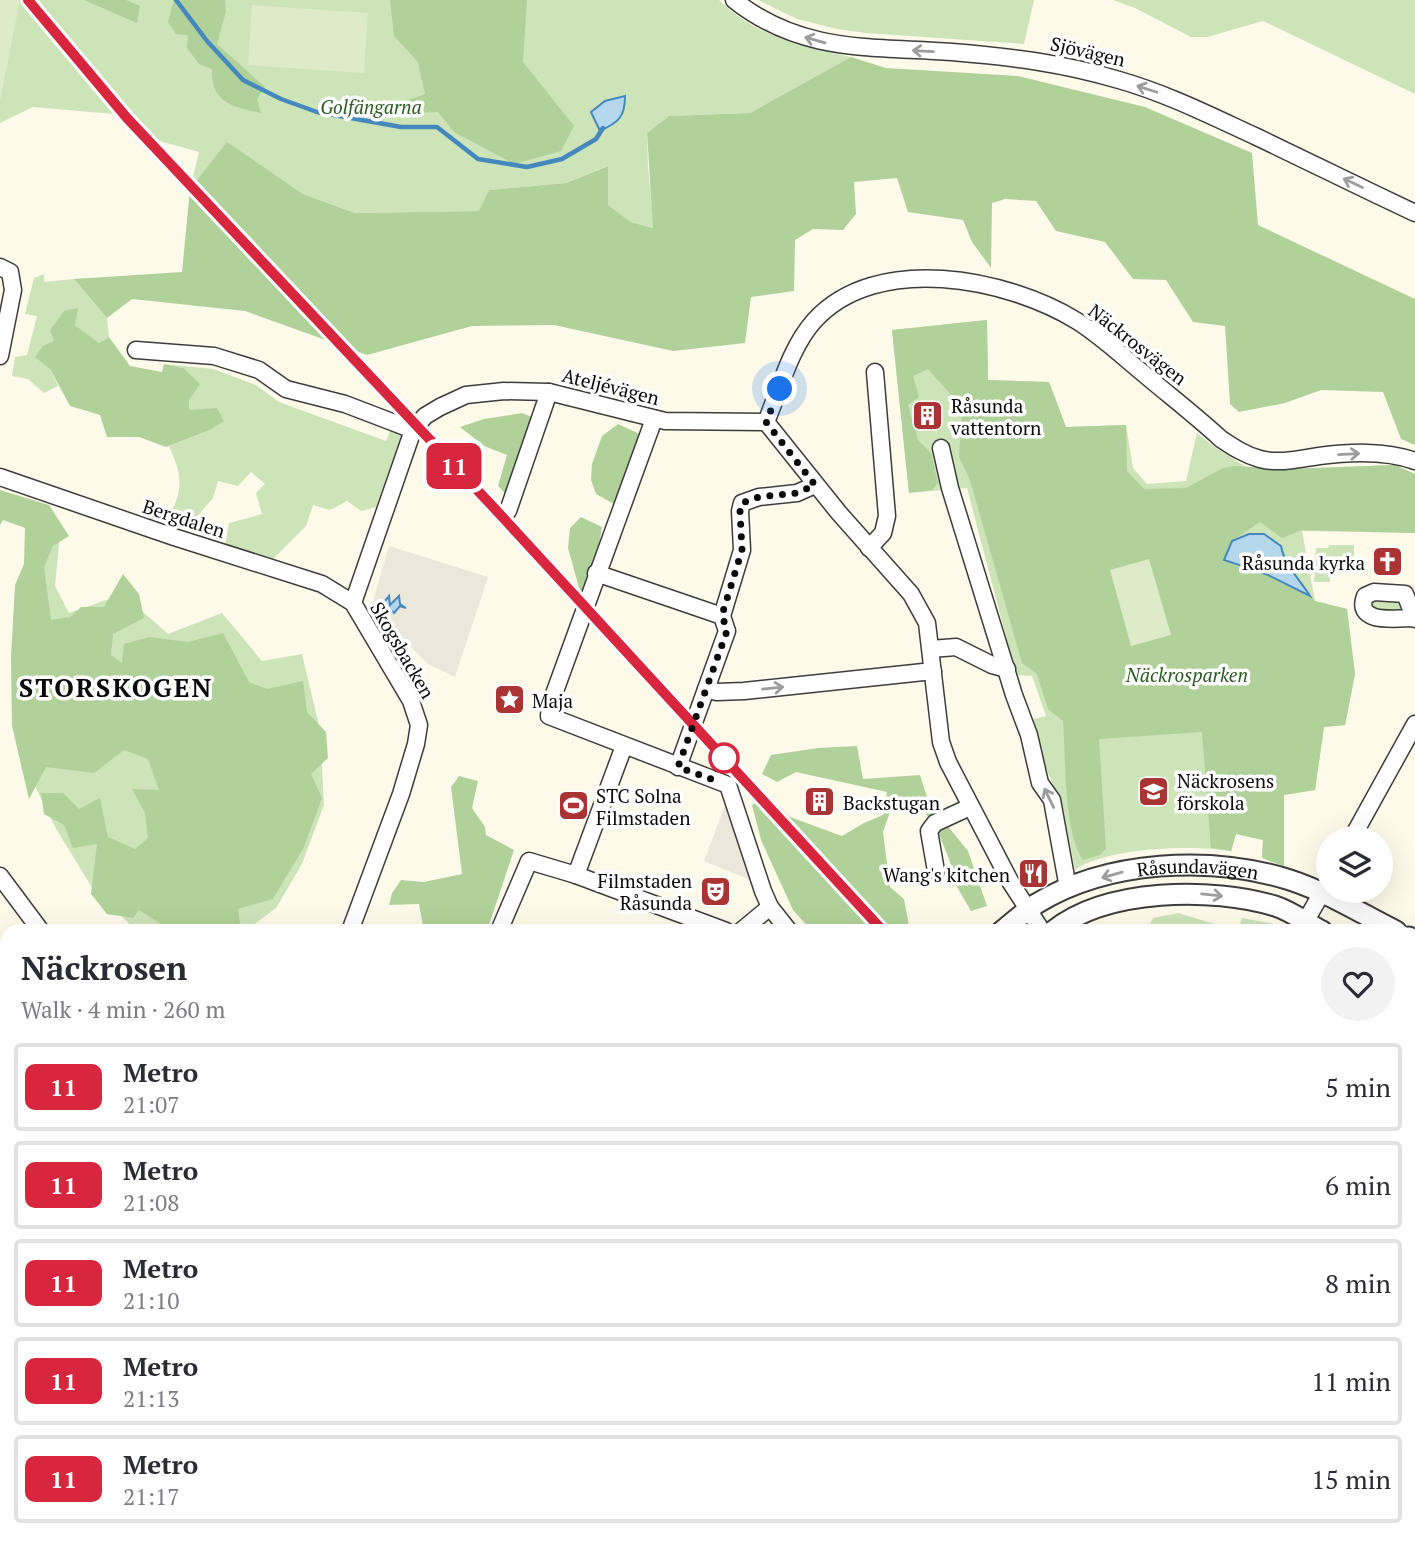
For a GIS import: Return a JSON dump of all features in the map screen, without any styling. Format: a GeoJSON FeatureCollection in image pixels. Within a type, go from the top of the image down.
{"type":"FeatureCollection","features":[{"type":"Feature","properties":{"kind":"street","name":"Sjövägen"},"geometry":{"type":"LineString","coordinates":[[734,0],[747,10],[796,34],[835,45],[1006,57],[1060,64],[1121,80],[1170,96],[1415,213]]}},
{"type":"Feature","properties":{"kind":"street"},"geometry":{"type":"LineString","coordinates":[[0,267],[10,272],[13,290],[0,356]]}},
{"type":"Feature","properties":{"kind":"street","name":"Näckrosvägen"},"geometry":{"type":"LineString","coordinates":[[766,422],[800,341],[815,320],[859,289],[894,279],[934,279],[974,283],[1041,302],[1077,321],[1231,445],[1262,460],[1282,461],[1360,453],[1399,455],[1415,461]]}},
{"type":"Feature","properties":{"kind":"street"},"geometry":{"type":"LineString","coordinates":[[136,350],[214,356],[259,370],[286,389],[345,404],[413,430]]}},
{"type":"Feature","properties":{"kind":"street"},"geometry":{"type":"LineString","coordinates":[[869,548],[883,533],[887,516],[875,372]]}},
{"type":"Feature","properties":{"kind":"street","name":"Ateljévägen"},"geometry":{"type":"LineString","coordinates":[[413,430],[425,416],[466,395],[504,391],[549,392],[654,419],[766,422]]}},
{"type":"Feature","properties":{"kind":"street"},"geometry":{"type":"LineString","coordinates":[[508,512],[549,392]]}},
{"type":"Feature","properties":{"kind":"street"},"geometry":{"type":"LineString","coordinates":[[654,419],[596,573],[549,709],[549,716],[728,785],[763,891],[784,924]]}},
{"type":"Feature","properties":{"kind":"street"},"geometry":{"type":"LineString","coordinates":[[766,422],[815,485],[911,594],[919,607],[927,622],[941,742],[948,762],[970,807],[1037,924]]}},
{"type":"Feature","properties":{"kind":"street","name":"Skogsbacken"},"geometry":{"type":"LineString","coordinates":[[353,924],[401,794],[419,724],[411,701],[353,603],[413,430]]}},
{"type":"Feature","properties":{"kind":"street"},"geometry":{"type":"LineString","coordinates":[[941,448],[950,488],[1041,783],[1052,800],[1068,888]]}},
{"type":"Feature","properties":{"kind":"street","name":"Bergdalen"},"geometry":{"type":"LineString","coordinates":[[0,477],[322,584],[353,603]]}},
{"type":"Feature","properties":{"kind":"street"},"geometry":{"type":"LineString","coordinates":[[678,767],[727,631],[722,615],[742,550],[742,503],[759,497],[797,493],[815,485]]}},
{"type":"Feature","properties":{"kind":"street"},"geometry":{"type":"LineString","coordinates":[[596,573],[722,615]]}},
{"type":"Feature","properties":{"kind":"street"},"geometry":{"type":"LineString","coordinates":[[931,649],[956,647],[992,665],[1007,669]]}},
{"type":"Feature","properties":{"kind":"street"},"geometry":{"type":"LineString","coordinates":[[706,689],[717,692],[744,691],[933,671]]}},
{"type":"Feature","properties":{"kind":"street"},"geometry":{"type":"LineString","coordinates":[[1359,826],[1415,724]]}},
{"type":"Feature","properties":{"kind":"street"},"geometry":{"type":"LineString","coordinates":[[576,875],[624,746]]}},
{"type":"Feature","properties":{"kind":"street"},"geometry":{"type":"LineString","coordinates":[[936,871],[929,831],[935,823],[970,807]]}},
{"type":"Feature","properties":{"kind":"street"},"geometry":{"type":"LineString","coordinates":[[502,924],[528,861],[576,875],[707,924]]}},
{"type":"Feature","properties":{"kind":"street","name":"Råsundavägen"},"geometry":{"type":"LineString","coordinates":[[1010,924],[1027,910],[1068,888],[1120,872],[1178,865],[1208,866],[1269,874],[1316,886]]}},
{"type":"Feature","properties":{"kind":"street"},"geometry":{"type":"LineString","coordinates":[[0,876],[36,924]]}},
{"type":"Feature","properties":{"kind":"street","name":"Råsundavägen"},"geometry":{"type":"LineString","coordinates":[[1062,924],[1089,911],[1134,899],[1177,894],[1240,899],[1275,906],[1303,924]]}},
{"type":"Feature","properties":{"kind":"street"},"geometry":{"type":"LineString","coordinates":[[1311,924],[1319,903]]}},
{"type":"Feature","properties":{"kind":"street","name":"Råsundavägen"},"geometry":{"type":"LineString","coordinates":[[1350,903],[1384,924]]}},
{"type":"Feature","properties":{"kind":"street"},"geometry":{"type":"LineString","coordinates":[[750,924],[771,907]]}},
{"type":"Feature","properties":{"kind":"green space","name":"Golfängarna"},"geometry":{"type":"Polygon","coordinates":[[[0,0],[719,0],[748,22],[780,38],[851,57],[750,113],[669,116],[647,133],[654,228],[631,222],[608,205],[607,166],[566,183],[489,190],[480,211],[355,213],[303,194],[227,143],[190,189],[199,152],[145,137],[114,114],[33,107],[0,123],[0,0]]]}},
{"type":"Feature","properties":{"kind":"green space"},"geometry":{"type":"Polygon","coordinates":[[[0,0],[20,0],[0,101],[0,0]]]}},
{"type":"Feature","properties":{"kind":"green space"},"geometry":{"type":"Polygon","coordinates":[[[84,0],[126,0],[140,6],[137,23],[84,0]]]}},
{"type":"Feature","properties":{"kind":"green space"},"geometry":{"type":"Polygon","coordinates":[[[174,0],[225,0],[226,11],[217,44],[265,87],[257,99],[261,113],[232,105],[219,96],[215,89],[212,69],[199,64],[187,48],[188,35],[176,34],[168,22],[174,0]]]}},
{"type":"Feature","properties":{"kind":"green space"},"geometry":{"type":"Polygon","coordinates":[[[390,0],[527,0],[523,62],[574,126],[561,151],[514,164],[454,132],[438,112],[417,113],[390,107],[425,94],[418,62],[394,36],[390,0]]]}},
{"type":"Feature","properties":{"kind":"green space"},"geometry":{"type":"Polygon","coordinates":[[[758,0],[1034,0],[1024,44],[837,29],[797,19],[758,0]]]}},
{"type":"Feature","properties":{"kind":"green space"},"geometry":{"type":"Polygon","coordinates":[[[1113,0],[1415,0],[1415,94],[1263,21],[1207,37],[1191,37],[1135,8],[1113,0]]]}},
{"type":"Feature","properties":{"kind":"green space"},"geometry":{"type":"Polygon","coordinates":[[[252,5],[368,13],[364,73],[248,65],[252,5]]]}},
{"type":"Feature","properties":{"kind":"green space"},"geometry":{"type":"Polygon","coordinates":[[[851,57],[886,68],[1018,76],[1145,107],[1252,153],[1258,225],[1415,299],[1415,445],[1401,439],[1383,392],[1321,390],[1285,403],[1239,412],[1230,404],[1225,326],[1193,322],[1166,280],[1133,279],[1105,242],[1056,231],[1036,201],[1005,199],[992,203],[991,268],[972,242],[963,220],[908,212],[897,178],[854,182],[856,214],[843,230],[813,229],[795,240],[794,291],[751,297],[745,343],[673,351],[554,325],[472,326],[367,355],[245,311],[132,299],[107,318],[74,279],[182,272],[190,189],[227,142],[303,194],[355,213],[479,211],[489,190],[566,183],[608,166],[608,205],[631,222],[653,228],[647,133],[669,116],[750,113],[851,57]]]}},
{"type":"Feature","properties":{"kind":"green space"},"geometry":{"type":"Polygon","coordinates":[[[44,274],[44,282],[74,279],[107,318],[109,337],[99,343],[75,325],[54,341],[50,369],[58,386],[44,393],[28,379],[12,376],[15,357],[27,355],[37,316],[25,314],[34,278],[44,274]]]}},
{"type":"Feature","properties":{"kind":"green space"},"geometry":{"type":"Polygon","coordinates":[[[78,308],[75,325],[99,343],[109,337],[130,366],[162,372],[164,364],[183,368],[200,384],[189,400],[189,410],[217,408],[224,421],[210,430],[166,447],[139,437],[107,437],[100,415],[70,406],[50,369],[35,357],[43,346],[54,341],[50,330],[64,311],[78,308]]]}},
{"type":"Feature","properties":{"kind":"green space","name":"Näckrosparken"},"geometry":{"type":"Polygon","coordinates":[[[987,320],[988,380],[1049,382],[1066,427],[1126,425],[1133,468],[1147,484],[1186,481],[1197,433],[1246,467],[1287,469],[1395,465],[1415,474],[1415,533],[1302,531],[1315,601],[1347,609],[1355,674],[1345,725],[1324,727],[1315,790],[1284,795],[1284,866],[1262,858],[1263,840],[1236,834],[1231,851],[1173,848],[1129,852],[1090,862],[1075,870],[1063,808],[1037,747],[1030,720],[1046,716],[1032,676],[1016,675],[967,488],[909,493],[892,330],[987,320]]]}},
{"type":"Feature","properties":{"kind":"green space","name":"Näckrosparken"},"geometry":{"type":"Polygon","coordinates":[[[987,320],[988,380],[1049,382],[1066,427],[1126,425],[1127,471],[1144,489],[1186,488],[1223,468],[1235,466],[1287,469],[1395,465],[1415,474],[1415,533],[1302,530],[1282,538],[1260,522],[1232,541],[1224,560],[1241,568],[1266,574],[1315,601],[1347,609],[1355,674],[1345,725],[1324,727],[1315,790],[1284,795],[1284,866],[1262,858],[1263,840],[1236,834],[1231,851],[1211,848],[1202,732],[1099,739],[1106,849],[1100,855],[1083,860],[1072,831],[1069,813],[1063,721],[1048,709],[1037,674],[1022,663],[970,480],[959,457],[962,407],[928,369],[913,376],[919,397],[908,405],[918,440],[931,453],[938,483],[932,490],[909,493],[892,330],[987,320]]]}},
{"type":"Feature","properties":{"kind":"green space"},"geometry":{"type":"Polygon","coordinates":[[[164,364],[213,369],[256,385],[279,402],[386,441],[391,429],[402,433],[376,507],[361,511],[347,501],[330,510],[313,505],[306,526],[273,559],[225,546],[229,523],[262,514],[256,493],[265,484],[251,472],[238,486],[218,481],[213,498],[187,528],[146,517],[174,507],[177,498],[179,476],[169,446],[210,430],[201,410],[189,410],[183,368],[164,364]]]}},
{"type":"Feature","properties":{"kind":"green space"},"geometry":{"type":"Polygon","coordinates":[[[522,413],[532,417],[507,495],[498,486],[507,455],[484,446],[460,427],[484,419],[522,413]]]}},
{"type":"Feature","properties":{"kind":"green space"},"geometry":{"type":"Polygon","coordinates":[[[618,424],[644,436],[621,508],[596,494],[591,480],[592,464],[602,436],[618,424]]]}},
{"type":"Feature","properties":{"kind":"green space"},"geometry":{"type":"Polygon","coordinates":[[[0,490],[49,505],[69,536],[53,546],[44,567],[51,620],[70,617],[81,607],[104,607],[123,574],[139,594],[144,618],[113,634],[111,655],[122,663],[124,644],[149,637],[188,642],[223,633],[249,682],[267,689],[303,681],[307,712],[326,732],[328,758],[311,774],[322,798],[304,847],[273,899],[238,909],[240,924],[161,924],[139,910],[133,918],[107,914],[91,894],[97,844],[73,848],[64,825],[44,814],[41,793],[63,793],[79,809],[100,798],[108,837],[135,849],[148,838],[145,813],[132,789],[159,790],[148,759],[124,750],[94,773],[46,767],[29,799],[12,726],[11,657],[15,585],[24,564],[25,528],[3,520],[0,525],[0,490]]]}},
{"type":"Feature","properties":{"kind":"green space"},"geometry":{"type":"Polygon","coordinates":[[[581,517],[602,527],[592,586],[581,595],[568,548],[570,528],[581,517]]]}},
{"type":"Feature","properties":{"kind":"green space"},"geometry":{"type":"Polygon","coordinates":[[[60,534],[55,586],[69,613],[123,594],[168,634],[222,613],[262,661],[302,654],[320,730],[324,805],[302,864],[276,908],[254,924],[130,924],[93,889],[55,827],[30,776],[27,560],[60,534]]]}},
{"type":"Feature","properties":{"kind":"green space"},"geometry":{"type":"Polygon","coordinates":[[[1329,545],[1354,545],[1354,570],[1330,570],[1330,582],[1314,582],[1316,548],[1328,548],[1329,545]]]}},
{"type":"Feature","properties":{"kind":"green space"},"geometry":{"type":"Polygon","coordinates":[[[1149,559],[1171,635],[1131,646],[1110,570],[1149,559]]]}},
{"type":"Feature","properties":{"kind":"green space"},"geometry":{"type":"Polygon","coordinates":[[[1376,599],[1401,600],[1406,613],[1375,612],[1371,604],[1376,599]]]}},
{"type":"Feature","properties":{"kind":"green space"},"geometry":{"type":"Polygon","coordinates":[[[857,746],[863,779],[920,775],[929,803],[968,851],[987,906],[971,911],[957,887],[936,827],[918,804],[891,809],[883,832],[890,887],[904,899],[909,924],[806,924],[793,910],[761,840],[752,805],[769,796],[790,817],[842,836],[883,815],[887,792],[796,772],[777,782],[762,774],[771,755],[857,746]]]}},
{"type":"Feature","properties":{"kind":"green space"},"geometry":{"type":"Polygon","coordinates":[[[459,776],[478,781],[472,808],[485,827],[486,835],[514,850],[489,924],[423,924],[419,904],[389,905],[392,893],[401,880],[424,882],[462,874],[451,787],[459,776]]]}},
{"type":"Feature","properties":{"kind":"green space"},"geometry":{"type":"Polygon","coordinates":[[[1178,913],[1215,924],[1150,924],[1153,918],[1178,913]]]}},
{"type":"Feature","properties":{"kind":"green space"},"geometry":{"type":"Polygon","coordinates":[[[1242,918],[1275,924],[1240,924],[1242,918]]]}},
{"type":"Feature","properties":{"kind":"shaded area"},"geometry":{"type":"Polygon","coordinates":[[[389,546],[488,577],[455,677],[428,664],[371,608],[389,546]]]}},
{"type":"Feature","properties":{"kind":"shaded area"},"geometry":{"type":"Polygon","coordinates":[[[726,803],[753,881],[704,861],[726,803]]]}},
{"type":"Feature","properties":{"kind":"water"},"geometry":{"type":"Polygon","coordinates":[[[625,96],[620,118],[600,131],[591,112],[605,101],[625,96]]]}},
{"type":"Feature","properties":{"kind":"water"},"geometry":{"type":"Polygon","coordinates":[[[1249,534],[1264,534],[1281,546],[1289,566],[1310,596],[1266,574],[1224,560],[1232,541],[1249,534]]]}},
{"type":"Feature","properties":{"kind":"water"},"geometry":{"type":"Polygon","coordinates":[[[389,596],[390,605],[399,596],[400,604],[406,608],[400,606],[394,613],[389,608],[384,613],[384,602],[389,596]]]}},
{"type":"Feature","properties":{"kind":"waterway"},"geometry":{"type":"LineString","coordinates":[[176,0],[207,41],[243,80],[281,99],[317,112],[401,127],[437,127],[478,159],[527,167],[562,159],[596,139],[603,128]]}},
{"type":"Feature","properties":{"kind":"metro line","name":"11"},"geometry":{"type":"LineString","coordinates":[[28,0],[127,118],[496,510],[877,924]]}},
{"type":"Feature","properties":{"kind":"place","name":"Råsunda vattentorn"},"geometry":{"type":"Point","coordinates":[928,416]}},
{"type":"Feature","properties":{"kind":"place","name":"Råsunda kyrka"},"geometry":{"type":"Point","coordinates":[1388,562]}},
{"type":"Feature","properties":{"kind":"place","name":"Maja"},"geometry":{"type":"Point","coordinates":[509,700]}},
{"type":"Feature","properties":{"kind":"place","name":"Näckrosens förskola"},"geometry":{"type":"Point","coordinates":[1154,791]}},
{"type":"Feature","properties":{"kind":"place","name":"Backstugan"},"geometry":{"type":"Point","coordinates":[820,802]}},
{"type":"Feature","properties":{"kind":"place","name":"STC Solna Filmstaden"},"geometry":{"type":"Point","coordinates":[573,806]}},
{"type":"Feature","properties":{"kind":"place","name":"Wang's kitchen"},"geometry":{"type":"Point","coordinates":[1033,874]}},
{"type":"Feature","properties":{"kind":"place","name":"Filmstaden Råsunda"},"geometry":{"type":"Point","coordinates":[715,891]}},
{"type":"Feature","properties":{"kind":"district","name":"STORSKOGEN"},"geometry":{"type":"Point","coordinates":[116,687]}},
{"type":"Feature","properties":{"kind":"route"},"geometry":{"type":"LineString","coordinates":[[724,758],[711,779],[678,767],[727,631],[722,615],[742,550],[742,503],[759,497],[797,493],[815,485],[766,422],[780,389]]}}]}
